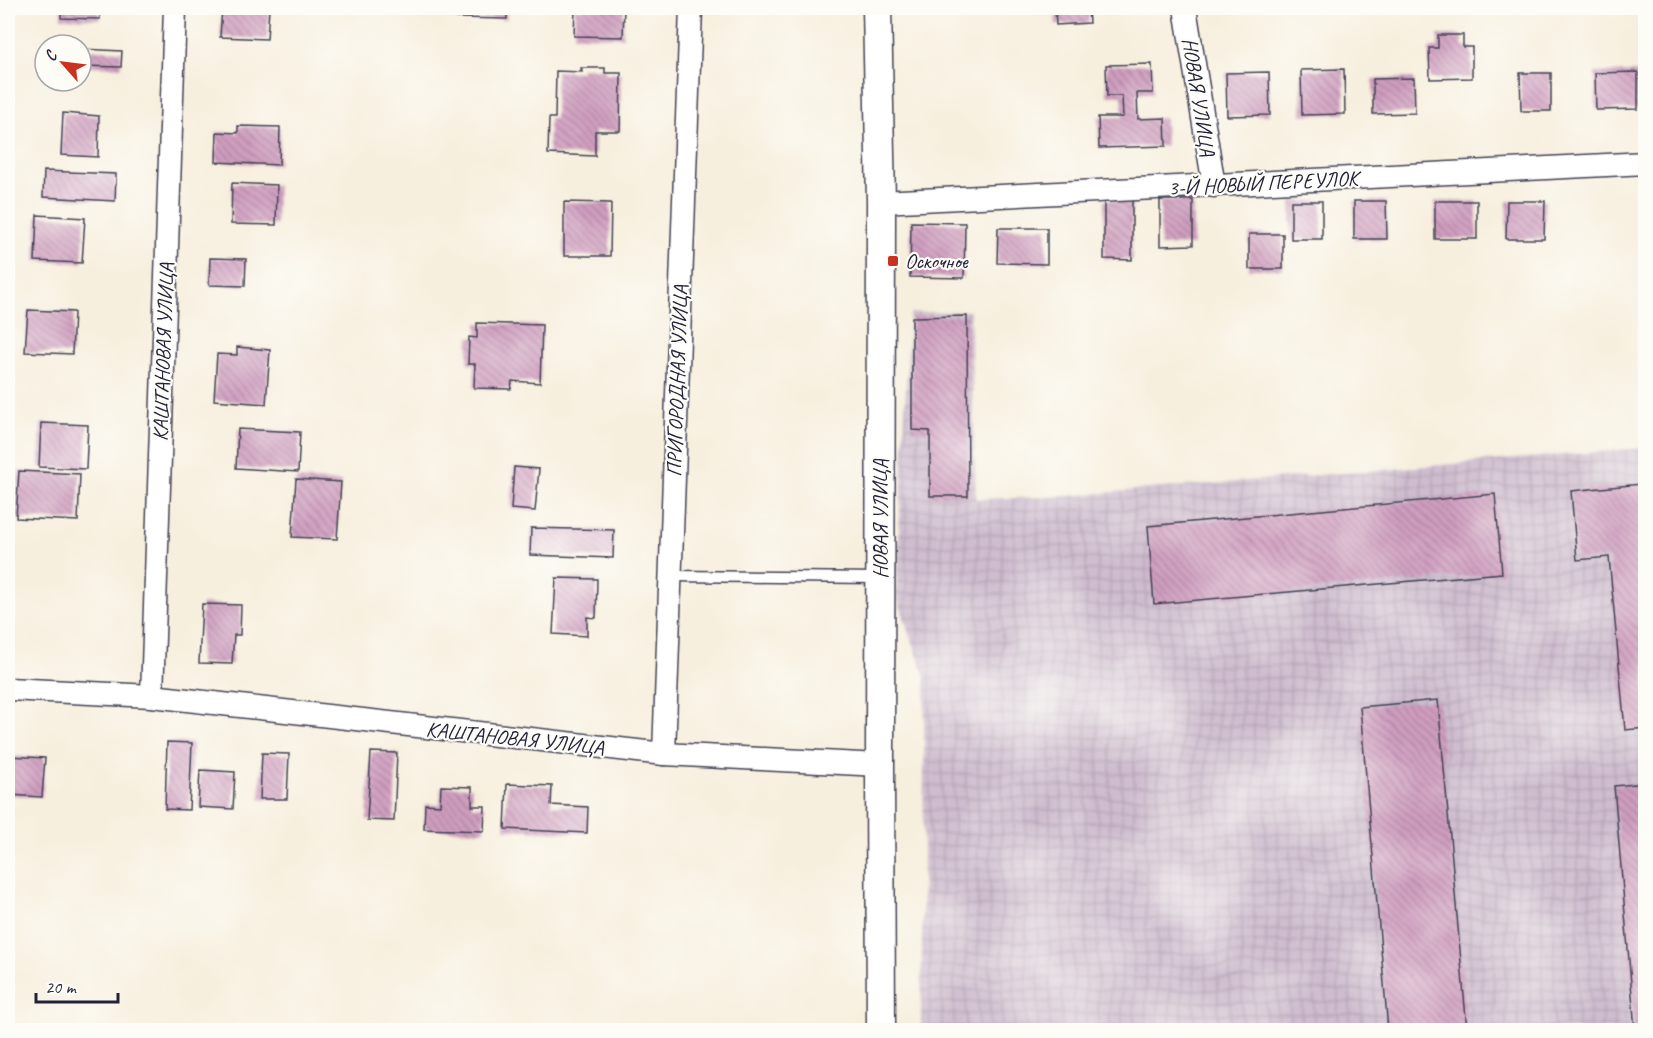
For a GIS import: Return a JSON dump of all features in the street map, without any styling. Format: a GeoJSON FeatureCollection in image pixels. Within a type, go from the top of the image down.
{"type":"FeatureCollection","features":[{"type":"Feature","properties":{"kind":"street","name":"КАШТАНОВАЯ УЛИЦА"},"geometry":{"type":"LineString","coordinates":[[152,696],[175,8]]}},
{"type":"Feature","properties":{"kind":"street","name":"ПРИГОРОДНАЯ УЛИЦА"},"geometry":{"type":"LineString","coordinates":[[664,754],[691,8]]}},
{"type":"Feature","properties":{"kind":"street","name":"НОВАЯ УЛИЦА"},"geometry":{"type":"LineString","coordinates":[[877,8],[881,202],[881,1030]]}},
{"type":"Feature","properties":{"kind":"street","name":"НОВАЯ УЛИЦА"},"geometry":{"type":"LineString","coordinates":[[1185,8],[1214,186]]}},
{"type":"Feature","properties":{"kind":"street","name":"3-Й НОВЫЙ ПЕРЕУЛОК"},"geometry":{"type":"LineString","coordinates":[[881,202],[1646,163]]}},
{"type":"Feature","properties":{"kind":"street","name":"КАШТАНОВАЯ УЛИЦА"},"geometry":{"type":"LineString","coordinates":[[8,689],[152,696],[664,754],[880,765]]}},
{"type":"Feature","properties":{"kind":"lane"},"geometry":{"type":"LineString","coordinates":[[670,576],[880,578]]}},
{"type":"Feature","properties":{"kind":"shaded area"},"geometry":{"type":"Polygon","coordinates":[[[970,311],[976,499],[1053,497],[1645,448],[1645,1030],[921,1030],[925,677],[896,595],[910,313],[970,311]]]}},
{"type":"Feature","properties":{"kind":"building"},"geometry":{"type":"Polygon","coordinates":[[[61,8],[100,8],[100,19],[61,18],[61,8]]]}},
{"type":"Feature","properties":{"kind":"building"},"geometry":{"type":"Polygon","coordinates":[[[222,8],[269,8],[267,39],[220,37],[222,8]]]}},
{"type":"Feature","properties":{"kind":"building"},"geometry":{"type":"Polygon","coordinates":[[[458,8],[507,8],[507,19],[457,18],[458,8]]]}},
{"type":"Feature","properties":{"kind":"building"},"geometry":{"type":"Polygon","coordinates":[[[575,8],[624,8],[623,37],[574,36],[575,8]]]}},
{"type":"Feature","properties":{"kind":"building"},"geometry":{"type":"Polygon","coordinates":[[[1055,8],[1088,8],[1089,23],[1056,25],[1055,8]]]}},
{"type":"Feature","properties":{"kind":"building"},"geometry":{"type":"Polygon","coordinates":[[[1438,35],[1463,35],[1463,47],[1472,47],[1472,78],[1430,79],[1429,48],[1438,48],[1438,35]]]}},
{"type":"Feature","properties":{"kind":"building"},"geometry":{"type":"Polygon","coordinates":[[[93,50],[122,51],[121,67],[93,66],[93,50]]]}},
{"type":"Feature","properties":{"kind":"building"},"geometry":{"type":"Polygon","coordinates":[[[1152,64],[1153,93],[1137,93],[1138,119],[1165,118],[1166,146],[1099,148],[1098,117],[1123,117],[1122,96],[1107,96],[1106,65],[1152,64]]]}},
{"type":"Feature","properties":{"kind":"building"},"geometry":{"type":"Polygon","coordinates":[[[581,68],[605,68],[605,73],[621,73],[620,131],[595,131],[595,156],[548,154],[549,118],[555,118],[556,71],[582,72],[581,68]]]}},
{"type":"Feature","properties":{"kind":"building"},"geometry":{"type":"Polygon","coordinates":[[[1344,69],[1345,114],[1302,115],[1301,70],[1344,69]]]}},
{"type":"Feature","properties":{"kind":"building"},"geometry":{"type":"Polygon","coordinates":[[[1269,72],[1270,115],[1227,116],[1226,73],[1269,72]]]}},
{"type":"Feature","properties":{"kind":"building"},"geometry":{"type":"Polygon","coordinates":[[[1638,72],[1638,109],[1596,110],[1595,73],[1638,72]]]}},
{"type":"Feature","properties":{"kind":"building"},"geometry":{"type":"Polygon","coordinates":[[[1520,73],[1551,73],[1551,111],[1521,111],[1520,73]]]}},
{"type":"Feature","properties":{"kind":"building"},"geometry":{"type":"Polygon","coordinates":[[[1414,78],[1415,113],[1373,114],[1373,79],[1414,78]]]}},
{"type":"Feature","properties":{"kind":"building"},"geometry":{"type":"Polygon","coordinates":[[[63,113],[99,116],[98,157],[61,155],[63,113]]]}},
{"type":"Feature","properties":{"kind":"building"},"geometry":{"type":"Polygon","coordinates":[[[238,126],[280,127],[279,165],[216,162],[217,132],[238,133],[238,126]]]}},
{"type":"Feature","properties":{"kind":"building"},"geometry":{"type":"Polygon","coordinates":[[[44,171],[116,174],[115,201],[43,197],[44,171]]]}},
{"type":"Feature","properties":{"kind":"building"},"geometry":{"type":"Polygon","coordinates":[[[232,183],[277,185],[276,225],[231,224],[232,183]]]}},
{"type":"Feature","properties":{"kind":"building"},"geometry":{"type":"Polygon","coordinates":[[[1104,200],[1132,200],[1132,260],[1104,259],[1104,200]]]}},
{"type":"Feature","properties":{"kind":"building"},"geometry":{"type":"Polygon","coordinates":[[[1160,200],[1193,200],[1193,245],[1160,246],[1160,200]]]}},
{"type":"Feature","properties":{"kind":"building"},"geometry":{"type":"Polygon","coordinates":[[[1291,201],[1322,201],[1322,239],[1291,239],[1291,201]]]}},
{"type":"Feature","properties":{"kind":"building"},"geometry":{"type":"Polygon","coordinates":[[[1354,201],[1386,201],[1387,239],[1354,239],[1354,201]]]}},
{"type":"Feature","properties":{"kind":"building"},"geometry":{"type":"Polygon","coordinates":[[[1435,201],[1477,201],[1477,239],[1435,239],[1435,201]]]}},
{"type":"Feature","properties":{"kind":"building"},"geometry":{"type":"Polygon","coordinates":[[[1507,201],[1545,201],[1544,239],[1506,239],[1507,201]]]}},
{"type":"Feature","properties":{"kind":"building"},"geometry":{"type":"Polygon","coordinates":[[[564,202],[611,203],[610,256],[564,256],[564,202]]]}},
{"type":"Feature","properties":{"kind":"building"},"geometry":{"type":"Polygon","coordinates":[[[37,215],[85,218],[82,263],[35,261],[37,215]]]}},
{"type":"Feature","properties":{"kind":"building"},"geometry":{"type":"Polygon","coordinates":[[[911,222],[965,223],[964,278],[910,277],[911,222]]]}},
{"type":"Feature","properties":{"kind":"building"},"geometry":{"type":"Polygon","coordinates":[[[998,228],[1047,228],[1047,264],[997,263],[998,228]]]}},
{"type":"Feature","properties":{"kind":"building"},"geometry":{"type":"Polygon","coordinates":[[[1249,234],[1283,234],[1283,269],[1249,269],[1249,234]]]}},
{"type":"Feature","properties":{"kind":"building"},"geometry":{"type":"Polygon","coordinates":[[[210,258],[246,259],[245,286],[209,285],[210,258]]]}},
{"type":"Feature","properties":{"kind":"building"},"geometry":{"type":"Polygon","coordinates":[[[28,310],[74,312],[72,354],[25,352],[28,310]]]}},
{"type":"Feature","properties":{"kind":"building"},"geometry":{"type":"Polygon","coordinates":[[[967,316],[968,496],[930,496],[930,431],[912,430],[912,317],[967,316]]]}},
{"type":"Feature","properties":{"kind":"building"},"geometry":{"type":"Polygon","coordinates":[[[477,323],[542,325],[540,383],[512,381],[511,389],[474,388],[475,364],[468,364],[469,337],[477,338],[477,323]]]}},
{"type":"Feature","properties":{"kind":"building"},"geometry":{"type":"Polygon","coordinates":[[[237,347],[270,350],[266,404],[214,400],[217,354],[237,355],[237,347]]]}},
{"type":"Feature","properties":{"kind":"building"},"geometry":{"type":"Polygon","coordinates":[[[41,423],[88,425],[86,469],[39,467],[41,423]]]}},
{"type":"Feature","properties":{"kind":"building"},"geometry":{"type":"Polygon","coordinates":[[[238,429],[300,432],[298,472],[236,468],[238,429]]]}},
{"type":"Feature","properties":{"kind":"building"},"geometry":{"type":"Polygon","coordinates":[[[514,467],[539,469],[535,511],[511,509],[514,467]]]}},
{"type":"Feature","properties":{"kind":"building"},"geometry":{"type":"Polygon","coordinates":[[[19,471],[80,474],[78,521],[16,518],[19,471]]]}},
{"type":"Feature","properties":{"kind":"building"},"geometry":{"type":"Polygon","coordinates":[[[296,479],[341,482],[337,539],[292,537],[296,479]]]}},
{"type":"Feature","properties":{"kind":"building"},"geometry":{"type":"Polygon","coordinates":[[[1641,484],[1646,532],[1646,728],[1625,730],[1609,557],[1577,560],[1571,491],[1641,484]]]}},
{"type":"Feature","properties":{"kind":"building"},"geometry":{"type":"Polygon","coordinates":[[[1495,494],[1502,573],[1154,604],[1148,526],[1495,494]]]}},
{"type":"Feature","properties":{"kind":"building"},"geometry":{"type":"Polygon","coordinates":[[[531,528],[614,530],[613,558],[530,555],[531,528]]]}},
{"type":"Feature","properties":{"kind":"building"},"geometry":{"type":"Polygon","coordinates":[[[556,578],[597,579],[596,618],[587,617],[587,636],[553,634],[556,578]]]}},
{"type":"Feature","properties":{"kind":"building"},"geometry":{"type":"Polygon","coordinates":[[[202,604],[241,605],[240,635],[234,635],[232,664],[199,663],[202,604]]]}},
{"type":"Feature","properties":{"kind":"building"},"geometry":{"type":"Polygon","coordinates":[[[1438,700],[1467,1030],[1388,1030],[1360,707],[1438,700]]]}},
{"type":"Feature","properties":{"kind":"building"},"geometry":{"type":"Polygon","coordinates":[[[167,742],[192,743],[189,810],[165,809],[167,742]]]}},
{"type":"Feature","properties":{"kind":"building"},"geometry":{"type":"Polygon","coordinates":[[[371,752],[397,753],[394,821],[367,820],[371,752]]]}},
{"type":"Feature","properties":{"kind":"building"},"geometry":{"type":"Polygon","coordinates":[[[262,753],[289,754],[287,799],[260,799],[262,753]]]}},
{"type":"Feature","properties":{"kind":"building"},"geometry":{"type":"Polygon","coordinates":[[[8,756],[45,758],[42,797],[8,795],[8,756]]]}},
{"type":"Feature","properties":{"kind":"building"},"geometry":{"type":"Polygon","coordinates":[[[200,770],[235,772],[233,809],[198,807],[200,770]]]}},
{"type":"Feature","properties":{"kind":"building"},"geometry":{"type":"Polygon","coordinates":[[[1646,783],[1646,1029],[1635,1030],[1614,786],[1646,783]]]}},
{"type":"Feature","properties":{"kind":"building"},"geometry":{"type":"Polygon","coordinates":[[[507,784],[552,786],[551,805],[588,807],[587,833],[505,829],[507,784]]]}},
{"type":"Feature","properties":{"kind":"building"},"geometry":{"type":"Polygon","coordinates":[[[441,786],[472,787],[472,806],[485,806],[484,831],[424,829],[425,804],[440,805],[441,786]]]}},
{"type":"Feature","properties":{"kind":"place","name":"Оскочное"},"geometry":{"type":"Point","coordinates":[893,261]}}]}
